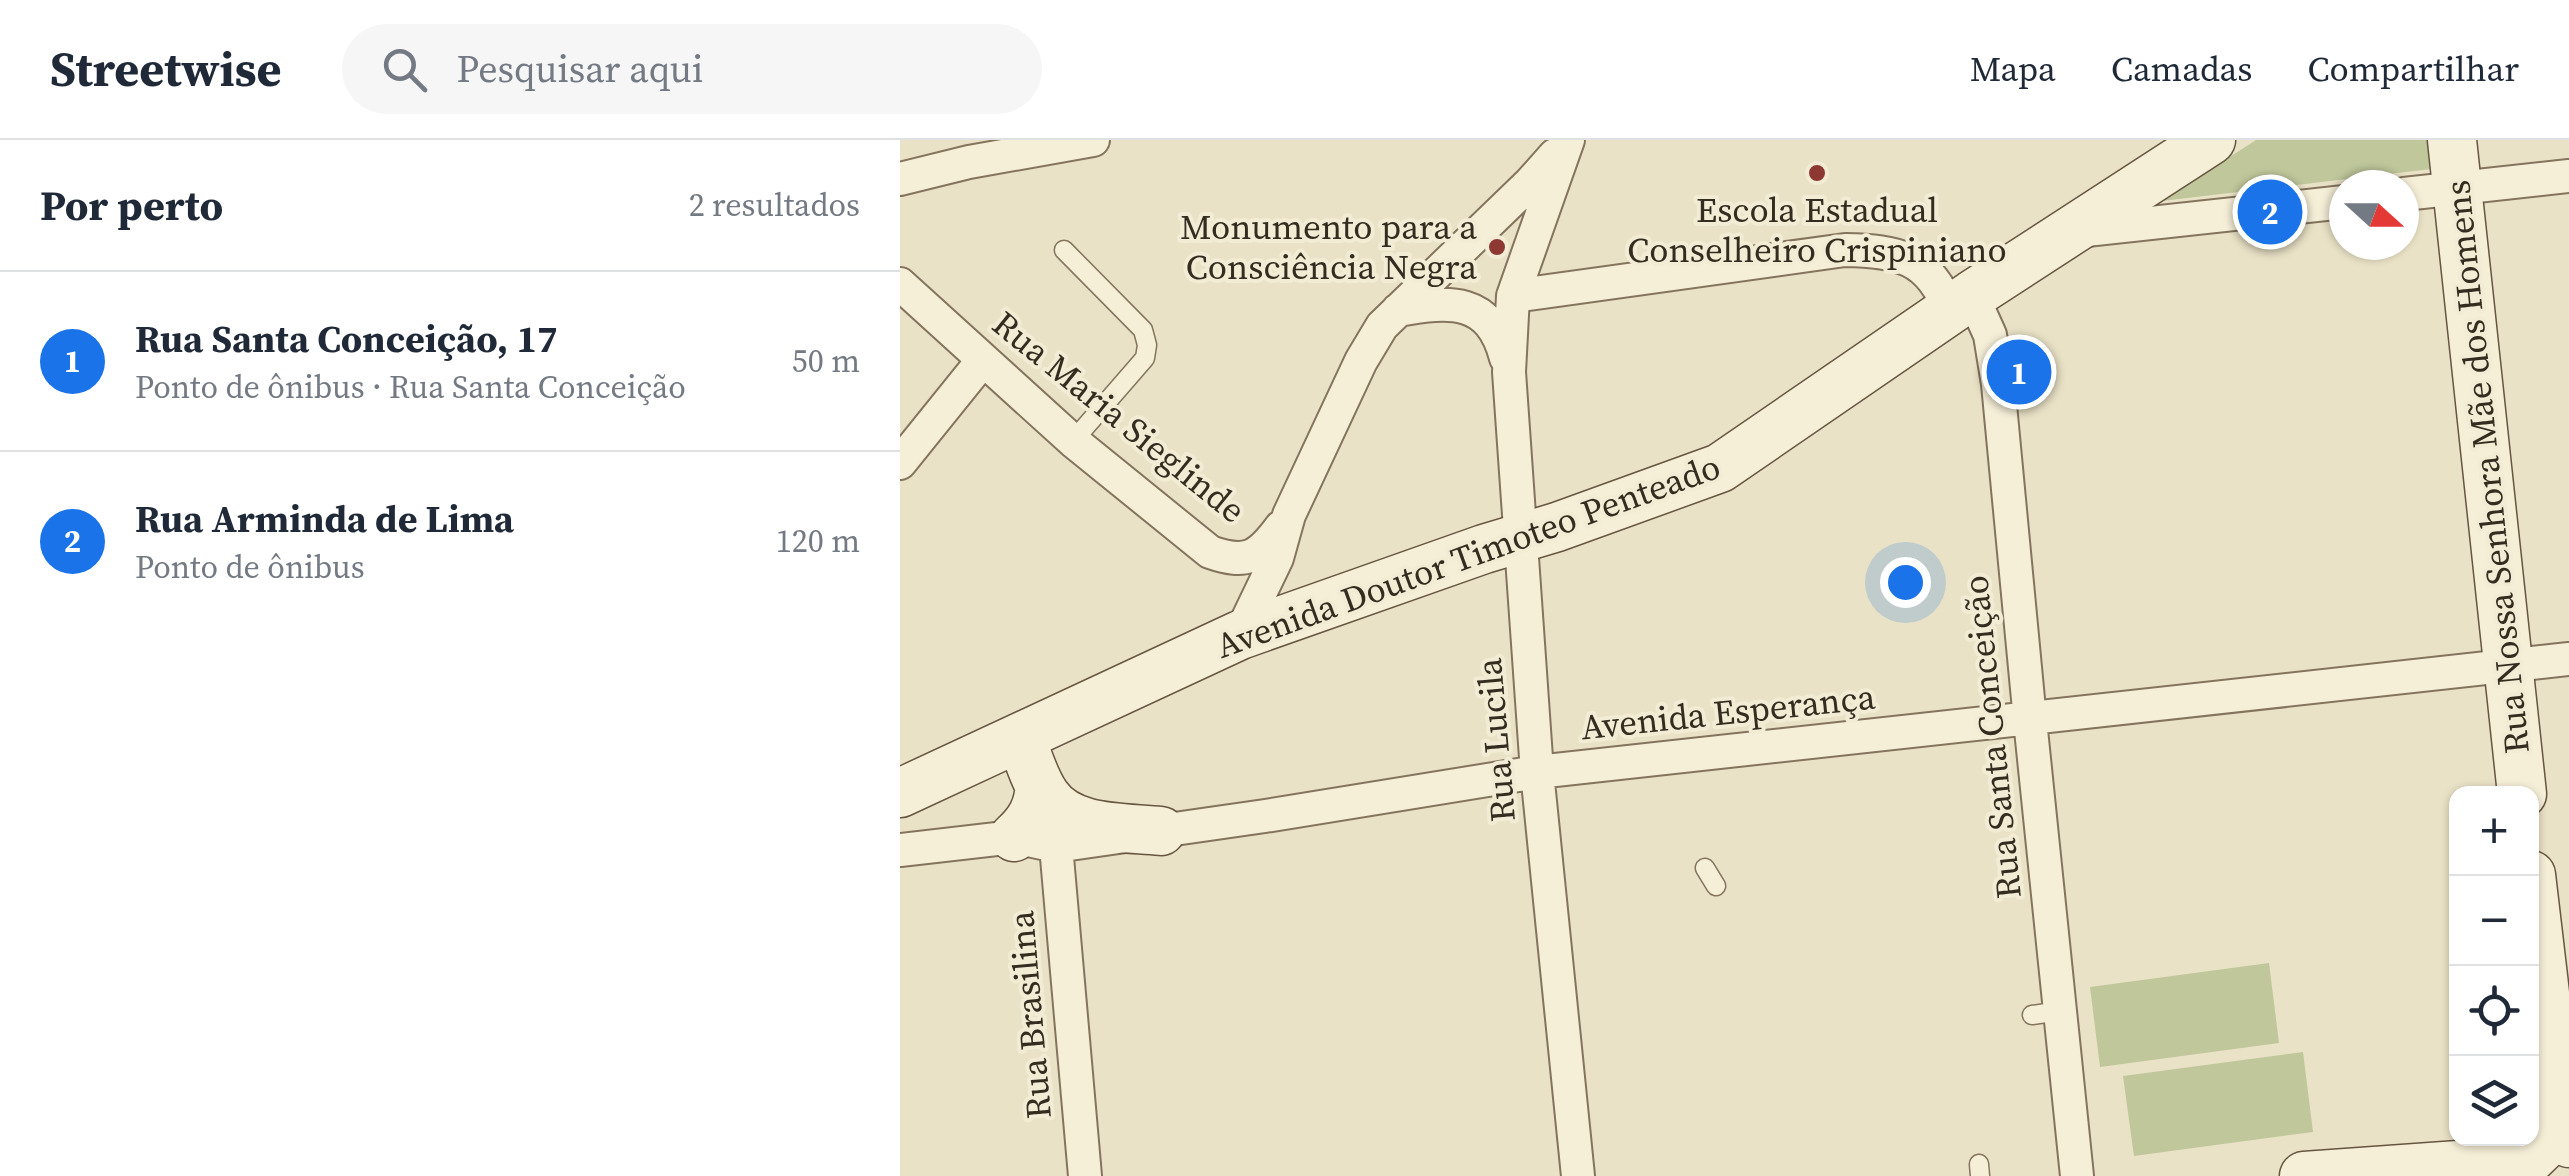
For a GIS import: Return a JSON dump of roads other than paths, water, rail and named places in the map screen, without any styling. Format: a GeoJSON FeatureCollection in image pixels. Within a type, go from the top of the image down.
{"type":"FeatureCollection","features":[{"type":"Feature","properties":{"kind":"main road","name":"Avenida Doutor Timoteo Penteado"},"geometry":{"type":"LineString","coordinates":[[900,793],[1240,635],[1720,468],[1961,303],[2211,140]]}},
{"type":"Feature","properties":{"kind":"main road","name":"Rua Nossa Senhora Mãe dos Homens"},"geometry":{"type":"LineString","coordinates":[[2452,140],[2521,786]]}},
{"type":"Feature","properties":{"kind":"main road"},"geometry":{"type":"LineString","coordinates":[[1021,738],[1040,786],[1060,812],[1083,822],[1162,831]]}},
{"type":"Feature","properties":{"kind":"main road"},"geometry":{"type":"LineString","coordinates":[[1035,841],[1025,827],[1034,814],[1040,786]]}},
{"type":"Feature","properties":{"kind":"main road"},"geometry":{"type":"LineString","coordinates":[[2304,1176],[2529,1160],[2565,1136],[2532,876]]}},
{"type":"Feature","properties":{"kind":"street"},"geometry":{"type":"LineString","coordinates":[[900,179],[967,151],[1093,140]]}},
{"type":"Feature","properties":{"kind":"street"},"geometry":{"type":"LineString","coordinates":[[1240,635],[1277,558],[1289,515],[1382,326],[1530,183],[1568,140]]}},
{"type":"Feature","properties":{"kind":"street","name":"Rua Lucila"},"geometry":{"type":"LineString","coordinates":[[1568,140],[1513,296],[1509,372],[1538,772],[1578,1176]]}},
{"type":"Feature","properties":{"kind":"street"},"geometry":{"type":"LineString","coordinates":[[2419,193],[2569,176]]}},
{"type":"Feature","properties":{"kind":"street"},"geometry":{"type":"LineString","coordinates":[[2072,231],[2329,204]]}},
{"type":"Feature","properties":{"kind":"street","name":"Rua Santa Conceição"},"geometry":{"type":"LineString","coordinates":[[1513,296],[1845,250],[1870,250],[1894,254],[1930,274],[1990,335],[2030,720],[2046,1013],[2077,1176]]}},
{"type":"Feature","properties":{"kind":"street","name":"Rua Maria Sieglinde"},"geometry":{"type":"LineString","coordinates":[[900,284],[1073,441],[1210,552],[1225,557],[1252,557],[1267,546],[1289,515]]}},
{"type":"Feature","properties":{"kind":"street"},"geometry":{"type":"LineString","coordinates":[[1398,310],[1436,303],[1467,306],[1486,318],[1501,338],[1509,372]]}},
{"type":"Feature","properties":{"kind":"street"},"geometry":{"type":"LineString","coordinates":[[900,463],[984,360]]}},
{"type":"Feature","properties":{"kind":"street","name":"Avenida Esperança"},"geometry":{"type":"LineString","coordinates":[[900,850],[1162,831],[1538,772],[2569,659]]}},
{"type":"Feature","properties":{"kind":"street","name":"Rua Brasilina"},"geometry":{"type":"LineString","coordinates":[[1035,841],[1085,1176]]}},
{"type":"Feature","properties":{"kind":"lane"},"geometry":{"type":"LineString","coordinates":[[1064,250],[1143,330],[1147,345],[1145,358],[1073,441]]}},
{"type":"Feature","properties":{"kind":"place","name":"Escola Estadual Conselheiro Crispiniano"},"geometry":{"type":"Point","coordinates":[1817,173]}},
{"type":"Feature","properties":{"kind":"place","name":"Rua Arminda de Lima"},"geometry":{"type":"Point","coordinates":[2270,212]}},
{"type":"Feature","properties":{"kind":"place","name":"Monumento para a Consciência Negra"},"geometry":{"type":"Point","coordinates":[1497,247]}},
{"type":"Feature","properties":{"kind":"place","name":"Rua Santa Conceição, 17"},"geometry":{"type":"Point","coordinates":[2019,372]}}]}
